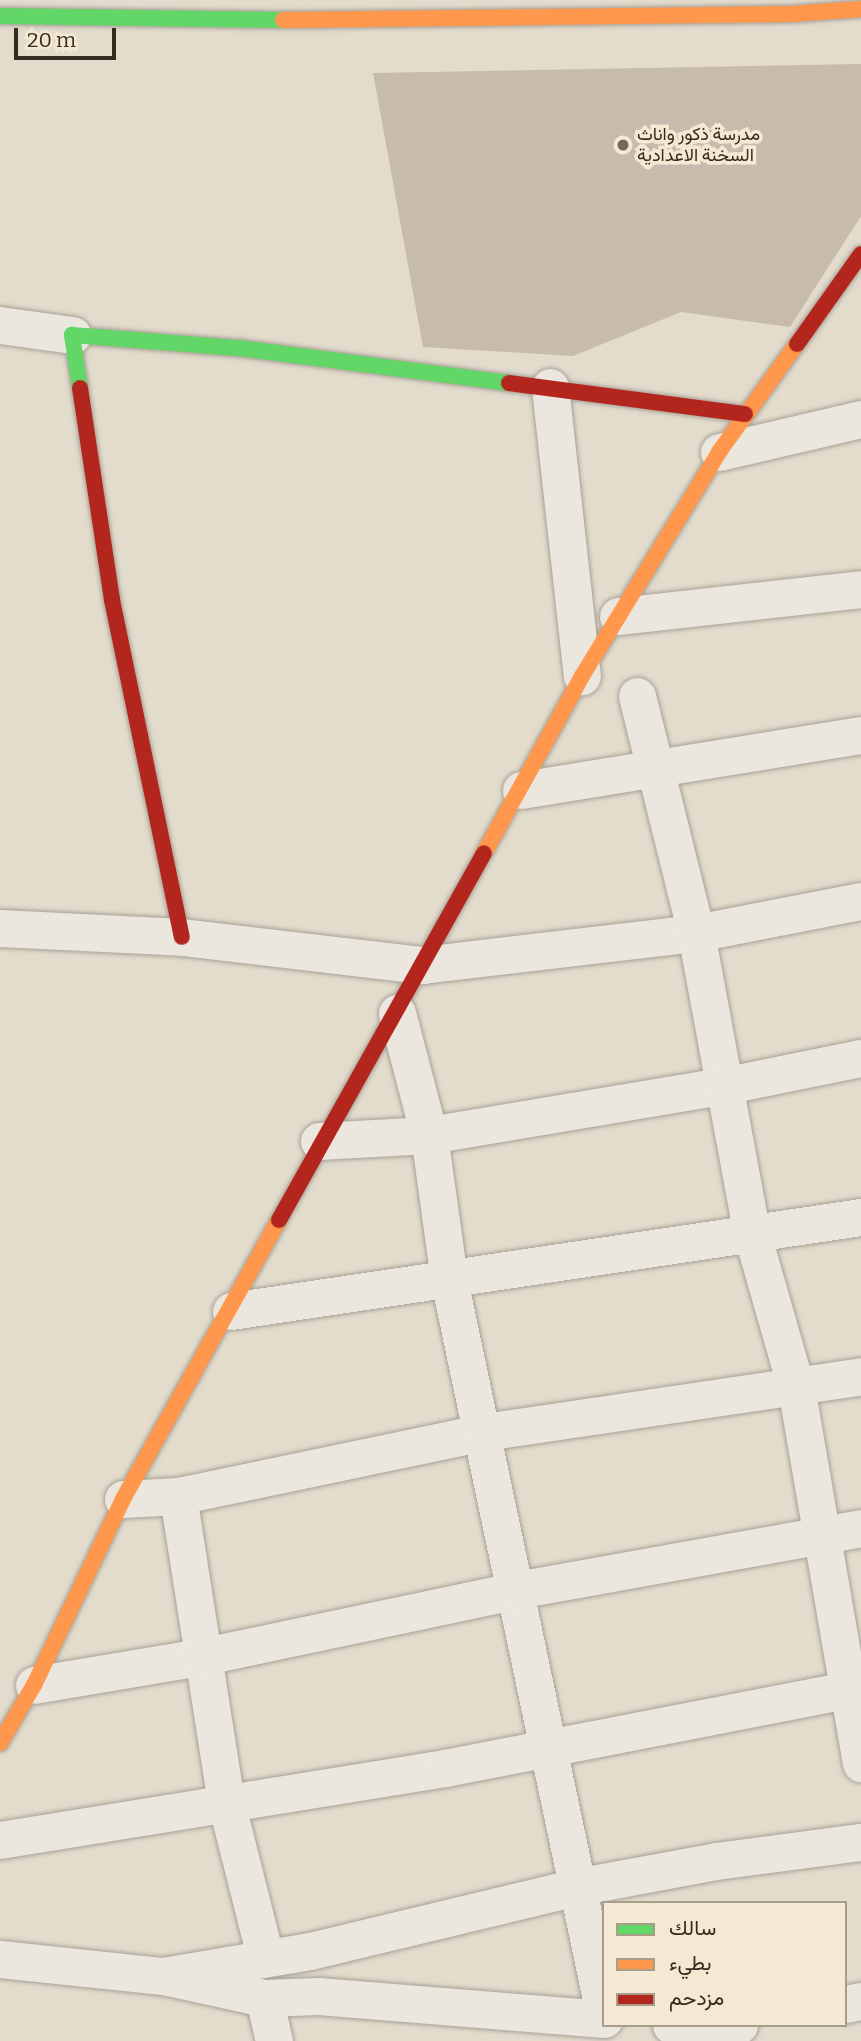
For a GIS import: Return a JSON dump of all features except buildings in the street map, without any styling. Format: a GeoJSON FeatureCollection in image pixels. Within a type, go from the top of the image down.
{"type":"FeatureCollection","features":[{"type":"Feature","properties":{"kind":"street"},"geometry":{"type":"LineString","coordinates":[[0,16],[312,10],[790,7],[861,9]]}},
{"type":"Feature","properties":{"kind":"street"},"geometry":{"type":"LineString","coordinates":[[0,1743],[34,1685],[123,1499],[231,1311],[319,1141],[397,1013],[582,676],[719,452],[861,254]]}},
{"type":"Feature","properties":{"kind":"street"},"geometry":{"type":"LineString","coordinates":[[0,325],[72,335],[239,348],[746,414]]}},
{"type":"Feature","properties":{"kind":"street"},"geometry":{"type":"LineString","coordinates":[[72,335],[112,600],[183,937]]}},
{"type":"Feature","properties":{"kind":"street"},"geometry":{"type":"LineString","coordinates":[[550,387],[582,676]]}},
{"type":"Feature","properties":{"kind":"street"},"geometry":{"type":"LineString","coordinates":[[719,452],[861,418]]}},
{"type":"Feature","properties":{"kind":"street"},"geometry":{"type":"LineString","coordinates":[[618,616],[861,589]]}},
{"type":"Feature","properties":{"kind":"street"},"geometry":{"type":"LineString","coordinates":[[637,696],[696,933],[752,1234],[796,1387],[822,1536],[854,1689],[861,1763]]}},
{"type":"Feature","properties":{"kind":"street"},"geometry":{"type":"LineString","coordinates":[[521,790],[656,765],[861,734]]}},
{"type":"Feature","properties":{"kind":"street"},"geometry":{"type":"LineString","coordinates":[[0,928],[183,937],[422,965],[696,933],[861,901]]}},
{"type":"Feature","properties":{"kind":"street"},"geometry":{"type":"LineString","coordinates":[[397,1013],[429,1135],[449,1280],[484,1432],[602,2004]]}},
{"type":"Feature","properties":{"kind":"street"},"geometry":{"type":"LineString","coordinates":[[319,1141],[429,1135],[723,1086],[861,1058]]}},
{"type":"Feature","properties":{"kind":"street"},"geometry":{"type":"LineString","coordinates":[[231,1311],[861,1217]]}},
{"type":"Feature","properties":{"kind":"street"},"geometry":{"type":"LineString","coordinates":[[123,1499],[178,1496],[484,1432],[861,1376]]}},
{"type":"Feature","properties":{"kind":"street"},"geometry":{"type":"LineString","coordinates":[[178,1496],[200,1657],[226,1802],[265,1956]]}},
{"type":"Feature","properties":{"kind":"street"},"geometry":{"type":"LineString","coordinates":[[34,1685],[200,1657],[517,1590],[861,1528]]}},
{"type":"Feature","properties":{"kind":"street"},"geometry":{"type":"LineString","coordinates":[[0,1840],[548,1749],[854,1689]]}},
{"type":"Feature","properties":{"kind":"street"},"geometry":{"type":"LineString","coordinates":[[163,1976],[265,1956],[310,1951],[576,1887],[716,1861],[861,1842]]}},
{"type":"Feature","properties":{"kind":"street"},"geometry":{"type":"LineString","coordinates":[[310,1951],[318,1996]]}},
{"type":"Feature","properties":{"kind":"street"},"geometry":{"type":"LineString","coordinates":[[0,1959],[163,1976],[264,1998],[318,1996],[602,2019]]}},
{"type":"Feature","properties":{"kind":"street"},"geometry":{"type":"LineString","coordinates":[[264,1998],[274,2041]]}},
{"type":"Feature","properties":{"kind":"street"},"geometry":{"type":"LineString","coordinates":[[690,2027],[727,2031]]}},
{"type":"Feature","properties":{"kind":"traffic: fast"},"geometry":{"type":"LineString","coordinates":[[0,16],[283,20]]}},
{"type":"Feature","properties":{"kind":"traffic: fast"},"geometry":{"type":"LineString","coordinates":[[80,388],[72,335],[239,348],[509,383]]}},
{"type":"Feature","properties":{"kind":"traffic: slow"},"geometry":{"type":"LineString","coordinates":[[283,20],[791,14],[861,9]]}},
{"type":"Feature","properties":{"kind":"traffic: slow"},"geometry":{"type":"LineString","coordinates":[[484,853],[582,676],[719,452],[797,344]]}},
{"type":"Feature","properties":{"kind":"traffic: slow"},"geometry":{"type":"LineString","coordinates":[[0,1743],[34,1685],[123,1499],[279,1220]]}},
{"type":"Feature","properties":{"kind":"traffic: jam"},"geometry":{"type":"LineString","coordinates":[[797,344],[861,254]]}},
{"type":"Feature","properties":{"kind":"traffic: jam"},"geometry":{"type":"LineString","coordinates":[[509,383],[745,414]]}},
{"type":"Feature","properties":{"kind":"traffic: jam"},"geometry":{"type":"LineString","coordinates":[[80,388],[112,600],[182,937]]}},
{"type":"Feature","properties":{"kind":"traffic: jam"},"geometry":{"type":"LineString","coordinates":[[279,1220],[484,853]]}},
{"type":"Feature","properties":{"kind":"place","name":"مدرسة ذكور واناث السخنة الاعدادية"},"geometry":{"type":"Point","coordinates":[623,145]}}]}
